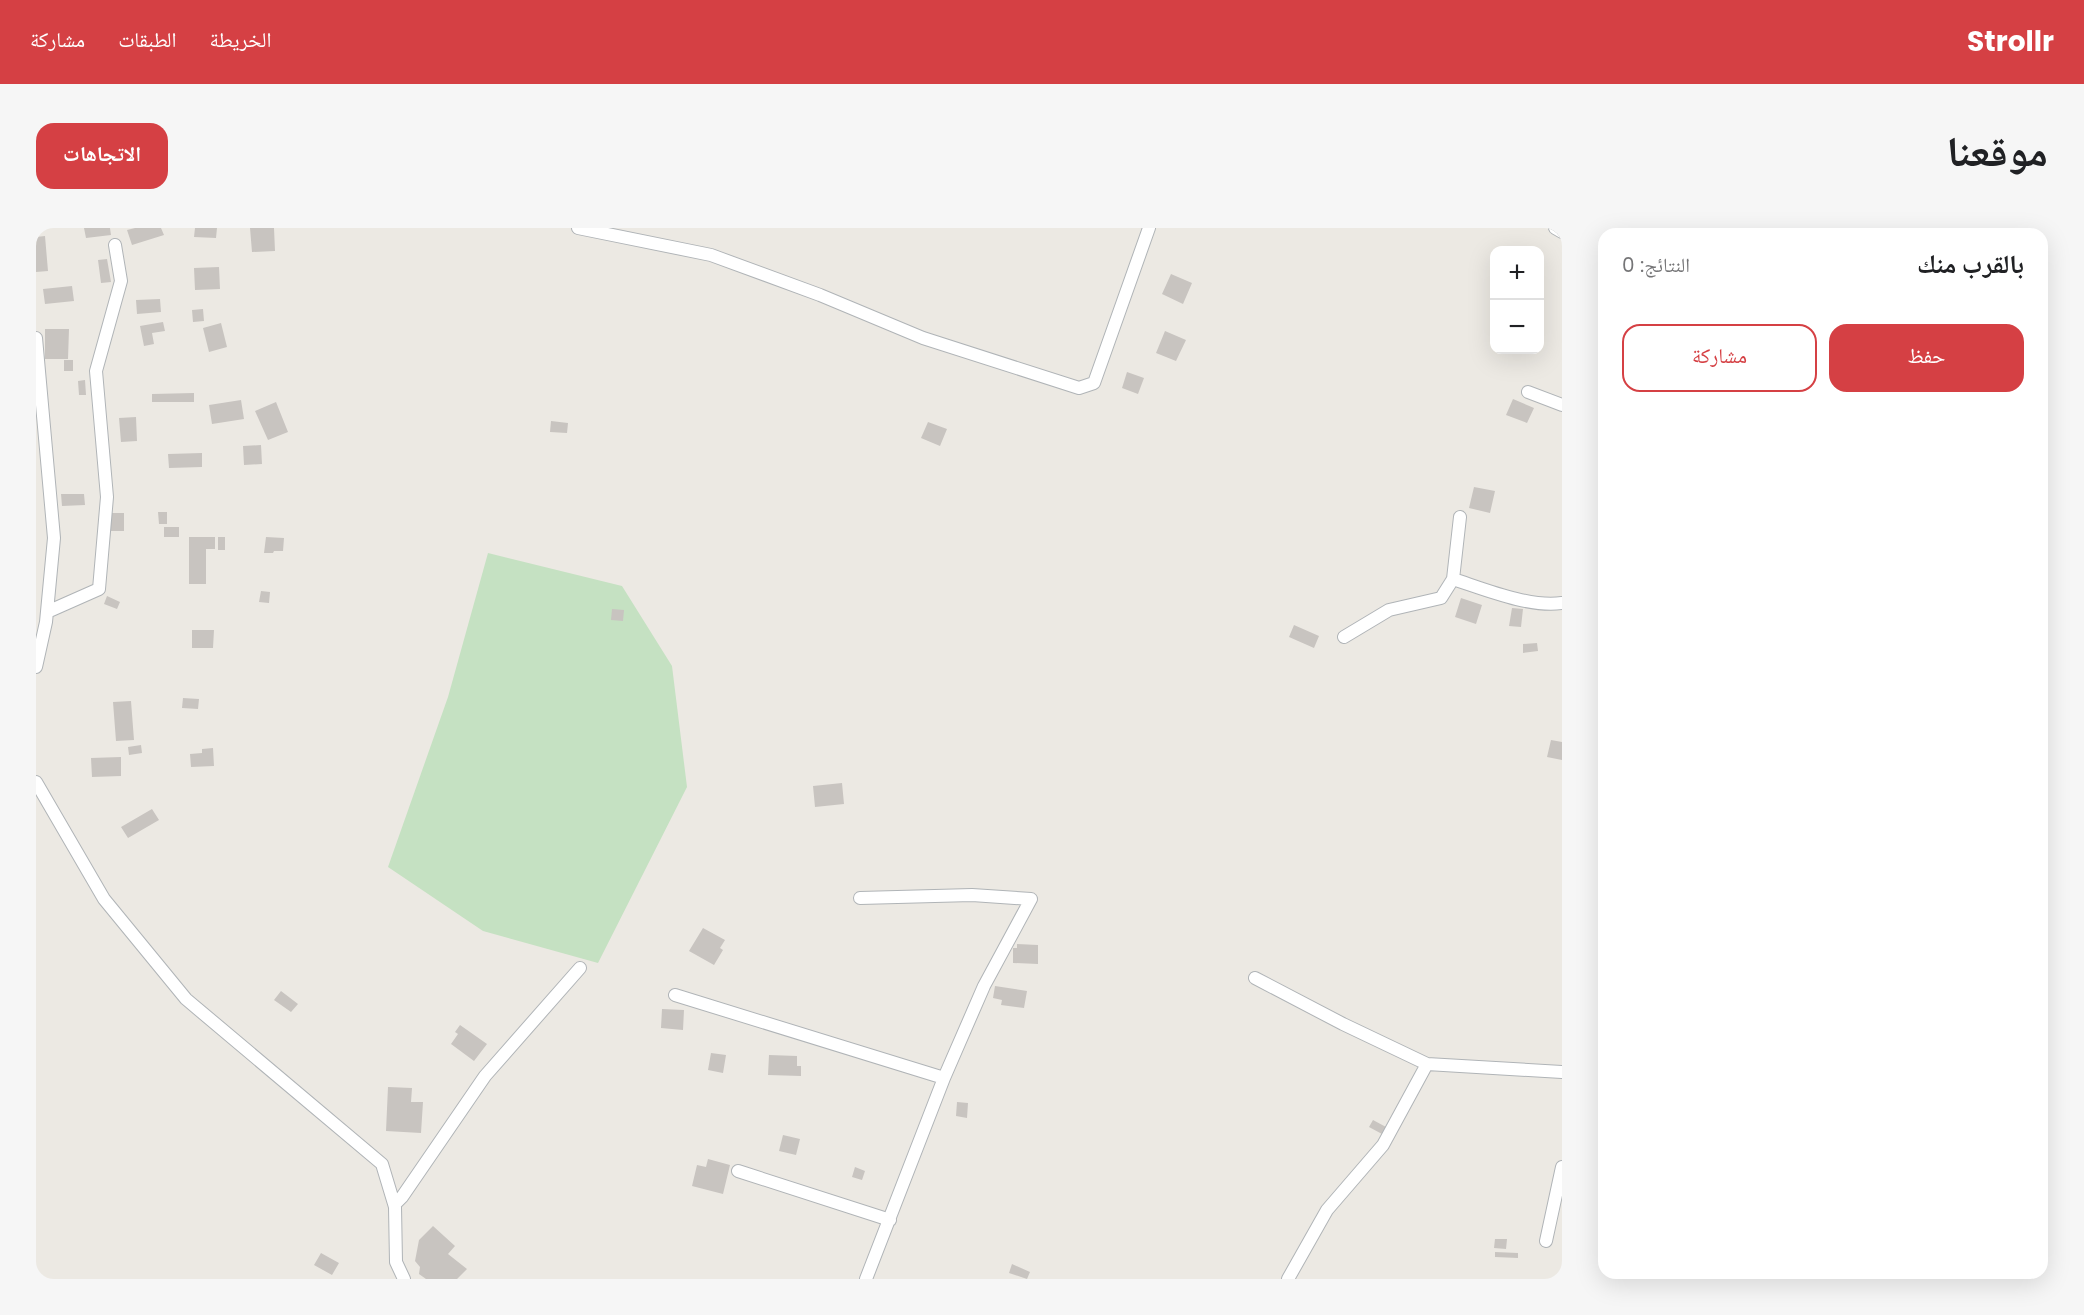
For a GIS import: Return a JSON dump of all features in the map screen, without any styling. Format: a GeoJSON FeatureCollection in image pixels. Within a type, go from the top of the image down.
{"type":"FeatureCollection","features":[{"type":"Feature","properties":{"kind":"street"},"geometry":{"type":"LineString","coordinates":[[578,228],[711,255],[820,295],[923,338],[1079,388],[1094,383],[1149,228]]}},
{"type":"Feature","properties":{"kind":"street"},"geometry":{"type":"LineString","coordinates":[[1555,228],[1562,231]]}},
{"type":"Feature","properties":{"kind":"street"},"geometry":{"type":"LineString","coordinates":[[47,612],[99,589],[107,497],[96,371],[121,281],[115,245]]}},
{"type":"Feature","properties":{"kind":"street"},"geometry":{"type":"LineString","coordinates":[[36,338],[54,538],[47,612],[36,667]]}},
{"type":"Feature","properties":{"kind":"street"},"geometry":{"type":"LineString","coordinates":[[1528,392],[1562,405]]}},
{"type":"Feature","properties":{"kind":"street"},"geometry":{"type":"LineString","coordinates":[[1344,637],[1389,610],[1441,598],[1453,579],[1460,517]]}},
{"type":"Feature","properties":{"kind":"street"},"geometry":{"type":"LineString","coordinates":[[1453,579],[1504,596],[1552,605],[1562,603]]}},
{"type":"Feature","properties":{"kind":"street"},"geometry":{"type":"LineString","coordinates":[[36,782],[104,899],[186,999],[382,1164],[394,1204],[396,1262],[404,1279]]}},
{"type":"Feature","properties":{"kind":"street"},"geometry":{"type":"LineString","coordinates":[[860,898],[972,895],[1031,899],[984,986],[945,1078],[866,1279]]}},
{"type":"Feature","properties":{"kind":"street"},"geometry":{"type":"LineString","coordinates":[[394,1204],[402,1197],[485,1076],[580,968]]}},
{"type":"Feature","properties":{"kind":"street"},"geometry":{"type":"LineString","coordinates":[[1255,978],[1427,1064],[1562,1072]]}},
{"type":"Feature","properties":{"kind":"street"},"geometry":{"type":"LineString","coordinates":[[675,995],[945,1078]]}},
{"type":"Feature","properties":{"kind":"street"},"geometry":{"type":"LineString","coordinates":[[1288,1279],[1327,1210],[1383,1145],[1427,1064]]}},
{"type":"Feature","properties":{"kind":"street"},"geometry":{"type":"LineString","coordinates":[[1546,1241],[1562,1167]]}},
{"type":"Feature","properties":{"kind":"street"},"geometry":{"type":"LineString","coordinates":[[738,1171],[890,1220]]}},
{"type":"Feature","properties":{"kind":"green space"},"geometry":{"type":"Polygon","coordinates":[[[488,553],[622,586],[672,666],[687,787],[598,963],[483,931],[388,867],[448,697],[488,553]]]}},
{"type":"Feature","properties":{"kind":"building"},"geometry":{"type":"Polygon","coordinates":[[[84,228],[110,228],[111,235],[86,238],[84,228]]]}},
{"type":"Feature","properties":{"kind":"building"},"geometry":{"type":"Polygon","coordinates":[[[161,228],[164,235],[132,245],[127,230],[161,228]]]}},
{"type":"Feature","properties":{"kind":"building"},"geometry":{"type":"Polygon","coordinates":[[[195,228],[217,228],[216,238],[194,237],[195,228]]]}},
{"type":"Feature","properties":{"kind":"building"},"geometry":{"type":"Polygon","coordinates":[[[250,228],[274,228],[275,251],[252,252],[250,228]]]}},
{"type":"Feature","properties":{"kind":"building"},"geometry":{"type":"Polygon","coordinates":[[[45,236],[48,271],[36,272],[36,237],[45,236]]]}},
{"type":"Feature","properties":{"kind":"building"},"geometry":{"type":"Polygon","coordinates":[[[107,259],[111,282],[101,283],[98,260],[107,259]]]}},
{"type":"Feature","properties":{"kind":"building"},"geometry":{"type":"Polygon","coordinates":[[[219,267],[220,289],[195,290],[194,268],[219,267]]]}},
{"type":"Feature","properties":{"kind":"building"},"geometry":{"type":"Polygon","coordinates":[[[1171,274],[1192,283],[1183,304],[1162,294],[1171,274]]]}},
{"type":"Feature","properties":{"kind":"building"},"geometry":{"type":"Polygon","coordinates":[[[72,286],[74,301],[45,304],[43,289],[72,286]]]}},
{"type":"Feature","properties":{"kind":"building"},"geometry":{"type":"Polygon","coordinates":[[[160,299],[161,312],[137,314],[136,300],[160,299]]]}},
{"type":"Feature","properties":{"kind":"building"},"geometry":{"type":"Polygon","coordinates":[[[203,309],[204,321],[193,322],[192,310],[203,309]]]}},
{"type":"Feature","properties":{"kind":"building"},"geometry":{"type":"Polygon","coordinates":[[[163,322],[165,331],[152,333],[154,344],[144,346],[140,326],[163,322]]]}},
{"type":"Feature","properties":{"kind":"building"},"geometry":{"type":"Polygon","coordinates":[[[221,323],[227,347],[209,352],[203,328],[221,323]]]}},
{"type":"Feature","properties":{"kind":"building"},"geometry":{"type":"Polygon","coordinates":[[[45,329],[69,329],[68,359],[45,359],[45,329]]]}},
{"type":"Feature","properties":{"kind":"building"},"geometry":{"type":"Polygon","coordinates":[[[1165,331],[1186,340],[1176,361],[1156,353],[1165,331]]]}},
{"type":"Feature","properties":{"kind":"building"},"geometry":{"type":"Polygon","coordinates":[[[64,360],[73,360],[73,371],[64,371],[64,360]]]}},
{"type":"Feature","properties":{"kind":"building"},"geometry":{"type":"Polygon","coordinates":[[[1127,372],[1144,378],[1138,394],[1122,388],[1127,372]]]}},
{"type":"Feature","properties":{"kind":"building"},"geometry":{"type":"Polygon","coordinates":[[[85,380],[86,395],[79,395],[78,381],[85,380]]]}},
{"type":"Feature","properties":{"kind":"building"},"geometry":{"type":"Polygon","coordinates":[[[194,393],[194,402],[152,402],[152,394],[194,393]]]}},
{"type":"Feature","properties":{"kind":"building"},"geometry":{"type":"Polygon","coordinates":[[[1513,399],[1534,408],[1527,423],[1506,415],[1513,399]]]}},
{"type":"Feature","properties":{"kind":"building"},"geometry":{"type":"Polygon","coordinates":[[[241,400],[244,419],[212,424],[209,405],[241,400]]]}},
{"type":"Feature","properties":{"kind":"building"},"geometry":{"type":"Polygon","coordinates":[[[276,402],[288,432],[268,440],[255,411],[276,402]]]}},
{"type":"Feature","properties":{"kind":"building"},"geometry":{"type":"Polygon","coordinates":[[[136,417],[137,441],[121,442],[119,418],[136,417]]]}},
{"type":"Feature","properties":{"kind":"building"},"geometry":{"type":"Polygon","coordinates":[[[551,421],[568,423],[567,433],[550,432],[551,421]]]}},
{"type":"Feature","properties":{"kind":"building"},"geometry":{"type":"Polygon","coordinates":[[[928,422],[947,429],[940,446],[921,438],[928,422]]]}},
{"type":"Feature","properties":{"kind":"building"},"geometry":{"type":"Polygon","coordinates":[[[261,445],[262,464],[244,465],[243,446],[261,445]]]}},
{"type":"Feature","properties":{"kind":"building"},"geometry":{"type":"Polygon","coordinates":[[[202,453],[202,467],[169,468],[168,454],[202,453]]]}},
{"type":"Feature","properties":{"kind":"building"},"geometry":{"type":"Polygon","coordinates":[[[1474,487],[1495,491],[1490,513],[1469,508],[1474,487]]]}},
{"type":"Feature","properties":{"kind":"building"},"geometry":{"type":"Polygon","coordinates":[[[61,494],[84,494],[85,505],[62,506],[61,494]]]}},
{"type":"Feature","properties":{"kind":"building"},"geometry":{"type":"Polygon","coordinates":[[[158,512],[167,512],[167,524],[159,524],[158,512]]]}},
{"type":"Feature","properties":{"kind":"building"},"geometry":{"type":"Polygon","coordinates":[[[109,513],[124,513],[124,531],[109,531],[109,513]]]}},
{"type":"Feature","properties":{"kind":"building"},"geometry":{"type":"Polygon","coordinates":[[[164,527],[179,527],[179,537],[164,537],[164,527]]]}},
{"type":"Feature","properties":{"kind":"building"},"geometry":{"type":"Polygon","coordinates":[[[189,537],[215,537],[215,549],[206,549],[206,584],[189,584],[189,537]]]}},
{"type":"Feature","properties":{"kind":"building"},"geometry":{"type":"Polygon","coordinates":[[[218,537],[225,537],[225,550],[218,550],[218,537]]]}},
{"type":"Feature","properties":{"kind":"building"},"geometry":{"type":"Polygon","coordinates":[[[266,537],[284,538],[283,551],[264,553],[266,537]]]}},
{"type":"Feature","properties":{"kind":"building"},"geometry":{"type":"Polygon","coordinates":[[[261,591],[270,592],[269,603],[259,602],[261,591]]]}},
{"type":"Feature","properties":{"kind":"building"},"geometry":{"type":"Polygon","coordinates":[[[107,596],[120,602],[117,609],[104,604],[107,596]]]}},
{"type":"Feature","properties":{"kind":"building"},"geometry":{"type":"Polygon","coordinates":[[[1461,598],[1482,605],[1476,624],[1455,617],[1461,598]]]}},
{"type":"Feature","properties":{"kind":"building"},"geometry":{"type":"Polygon","coordinates":[[[1512,608],[1523,609],[1521,627],[1509,626],[1512,608]]]}},
{"type":"Feature","properties":{"kind":"building"},"geometry":{"type":"Polygon","coordinates":[[[612,609],[624,610],[623,621],[611,620],[612,609]]]}},
{"type":"Feature","properties":{"kind":"building"},"geometry":{"type":"Polygon","coordinates":[[[1294,625],[1319,636],[1314,648],[1289,637],[1294,625]]]}},
{"type":"Feature","properties":{"kind":"building"},"geometry":{"type":"Polygon","coordinates":[[[192,630],[214,630],[213,648],[192,648],[192,630]]]}},
{"type":"Feature","properties":{"kind":"building"},"geometry":{"type":"Polygon","coordinates":[[[1537,643],[1538,651],[1523,653],[1523,644],[1537,643]]]}},
{"type":"Feature","properties":{"kind":"building"},"geometry":{"type":"Polygon","coordinates":[[[183,698],[199,699],[198,709],[182,708],[183,698]]]}},
{"type":"Feature","properties":{"kind":"building"},"geometry":{"type":"Polygon","coordinates":[[[131,701],[134,740],[116,741],[113,702],[131,701]]]}},
{"type":"Feature","properties":{"kind":"building"},"geometry":{"type":"Polygon","coordinates":[[[1551,740],[1562,742],[1562,760],[1547,757],[1551,740]]]}},
{"type":"Feature","properties":{"kind":"building"},"geometry":{"type":"Polygon","coordinates":[[[141,745],[142,753],[129,755],[128,747],[141,745]]]}},
{"type":"Feature","properties":{"kind":"building"},"geometry":{"type":"Polygon","coordinates":[[[213,748],[214,766],[191,767],[190,754],[202,753],[202,749],[213,748]]]}},
{"type":"Feature","properties":{"kind":"building"},"geometry":{"type":"Polygon","coordinates":[[[121,757],[121,776],[92,777],[91,758],[121,757]]]}},
{"type":"Feature","properties":{"kind":"building"},"geometry":{"type":"Polygon","coordinates":[[[842,783],[844,804],[815,807],[813,786],[842,783]]]}},
{"type":"Feature","properties":{"kind":"building"},"geometry":{"type":"Polygon","coordinates":[[[152,809],[159,820],[128,838],[121,827],[152,809]]]}},
{"type":"Feature","properties":{"kind":"building"},"geometry":{"type":"Polygon","coordinates":[[[703,928],[725,940],[720,948],[723,950],[714,965],[689,951],[703,928]]]}},
{"type":"Feature","properties":{"kind":"building"},"geometry":{"type":"Polygon","coordinates":[[[1017,944],[1038,945],[1038,964],[1013,963],[1013,948],[1017,948],[1017,944]]]}},
{"type":"Feature","properties":{"kind":"building"},"geometry":{"type":"Polygon","coordinates":[[[995,986],[1027,991],[1024,1008],[1001,1005],[1002,1000],[993,998],[995,986]]]}},
{"type":"Feature","properties":{"kind":"building"},"geometry":{"type":"Polygon","coordinates":[[[281,991],[298,1004],[291,1012],[274,1000],[281,991]]]}},
{"type":"Feature","properties":{"kind":"building"},"geometry":{"type":"Polygon","coordinates":[[[662,1009],[684,1010],[683,1030],[661,1028],[662,1009]]]}},
{"type":"Feature","properties":{"kind":"building"},"geometry":{"type":"Polygon","coordinates":[[[460,1025],[487,1044],[474,1061],[451,1044],[458,1034],[455,1032],[460,1025]]]}},
{"type":"Feature","properties":{"kind":"building"},"geometry":{"type":"Polygon","coordinates":[[[711,1053],[726,1055],[723,1073],[708,1070],[711,1053]]]}},
{"type":"Feature","properties":{"kind":"building"},"geometry":{"type":"Polygon","coordinates":[[[769,1055],[797,1056],[797,1066],[801,1066],[801,1076],[768,1075],[769,1055]]]}},
{"type":"Feature","properties":{"kind":"building"},"geometry":{"type":"Polygon","coordinates":[[[388,1087],[412,1088],[411,1102],[423,1102],[421,1133],[386,1131],[388,1087]]]}},
{"type":"Feature","properties":{"kind":"building"},"geometry":{"type":"Polygon","coordinates":[[[957,1102],[968,1103],[967,1118],[956,1116],[957,1102]]]}},
{"type":"Feature","properties":{"kind":"building"},"geometry":{"type":"Polygon","coordinates":[[[1373,1120],[1386,1127],[1382,1134],[1369,1127],[1373,1120]]]}},
{"type":"Feature","properties":{"kind":"building"},"geometry":{"type":"Polygon","coordinates":[[[783,1135],[800,1139],[796,1155],[779,1151],[783,1135]]]}},
{"type":"Feature","properties":{"kind":"building"},"geometry":{"type":"Polygon","coordinates":[[[708,1159],[730,1165],[723,1194],[692,1186],[697,1165],[706,1167],[708,1159]]]}},
{"type":"Feature","properties":{"kind":"building"},"geometry":{"type":"Polygon","coordinates":[[[855,1167],[865,1171],[862,1180],[852,1177],[855,1167]]]}},
{"type":"Feature","properties":{"kind":"building"},"geometry":{"type":"Polygon","coordinates":[[[433,1226],[455,1246],[448,1254],[467,1269],[457,1279],[426,1279],[419,1274],[420,1267],[415,1261],[419,1240],[433,1226]]]}},
{"type":"Feature","properties":{"kind":"building"},"geometry":{"type":"Polygon","coordinates":[[[1495,1239],[1507,1239],[1506,1249],[1494,1248],[1495,1239]]]}},
{"type":"Feature","properties":{"kind":"building"},"geometry":{"type":"Polygon","coordinates":[[[1495,1252],[1518,1253],[1518,1258],[1495,1257],[1495,1252]]]}},
{"type":"Feature","properties":{"kind":"building"},"geometry":{"type":"Polygon","coordinates":[[[321,1253],[339,1263],[332,1275],[314,1265],[321,1253]]]}},
{"type":"Feature","properties":{"kind":"building"},"geometry":{"type":"Polygon","coordinates":[[[1012,1264],[1030,1272],[1027,1279],[1009,1273],[1012,1264]]]}}]}
